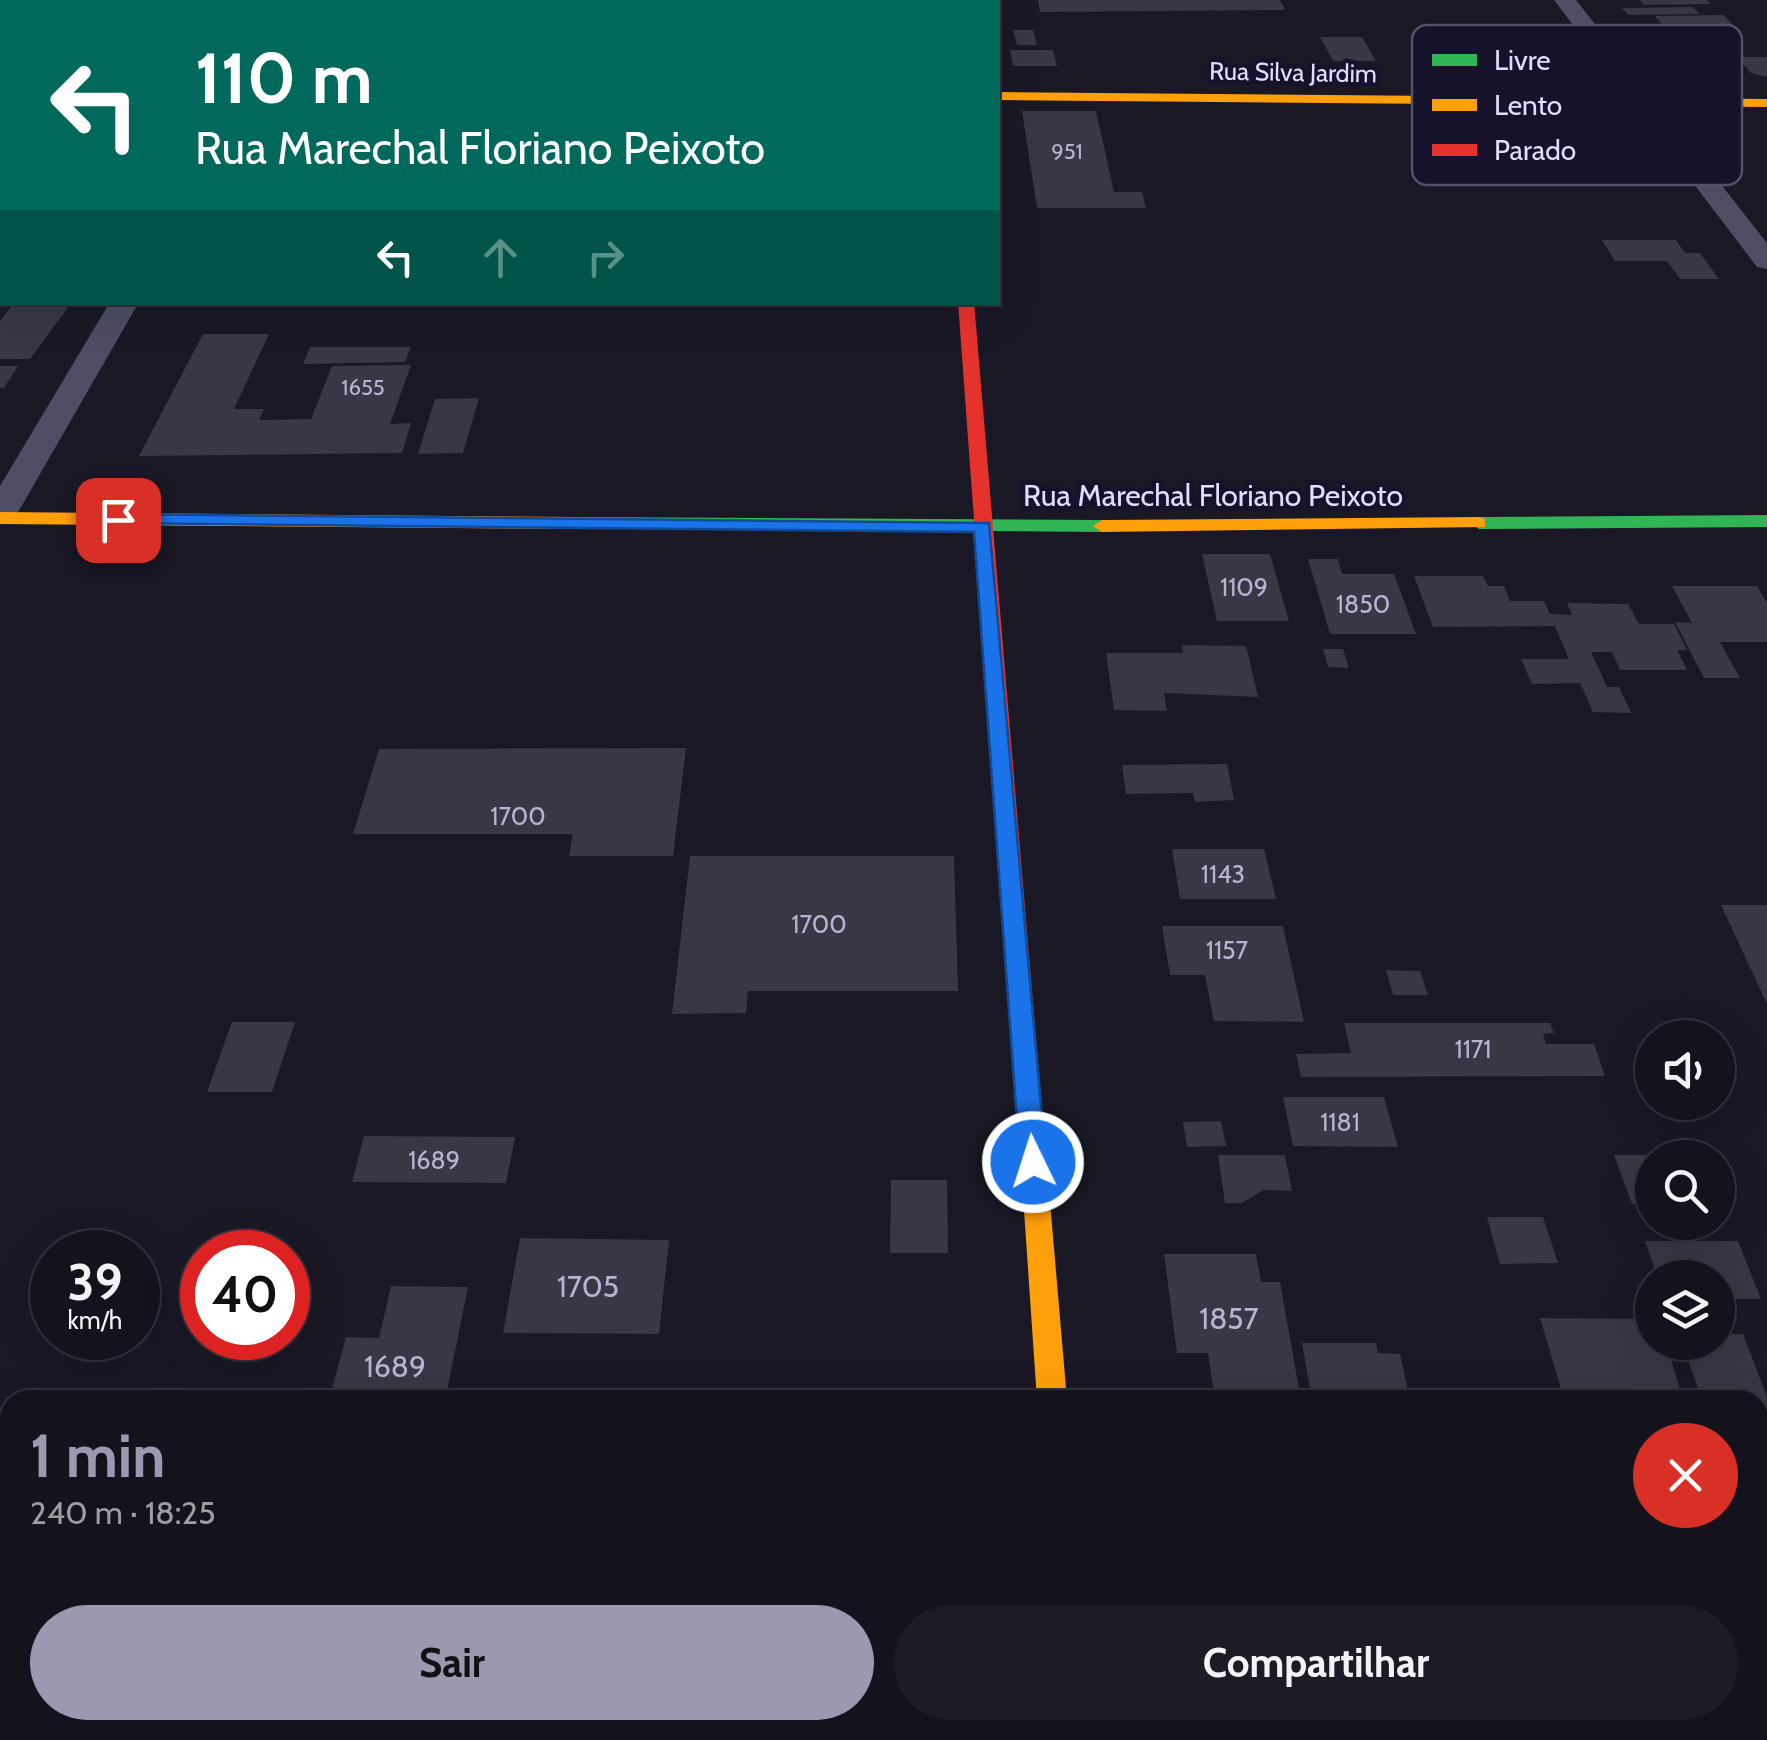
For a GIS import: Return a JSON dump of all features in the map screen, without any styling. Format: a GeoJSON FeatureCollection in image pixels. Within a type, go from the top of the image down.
{"type":"FeatureCollection","features":[{"type":"Feature","properties":{"kind":"street"},"geometry":{"type":"LineString","coordinates":[[1564,0],[1584,25]]}},
{"type":"Feature","properties":{"kind":"street","name":"Rua Silva Jardim"},"geometry":{"type":"LineString","coordinates":[[1000,96],[1412,101]]}},
{"type":"Feature","properties":{"kind":"street"},"geometry":{"type":"LineString","coordinates":[[1709,185],[1767,261]]}},
{"type":"Feature","properties":{"kind":"street"},"geometry":{"type":"LineString","coordinates":[[0,516],[124,305]]}},
{"type":"Feature","properties":{"kind":"street"},"geometry":{"type":"LineString","coordinates":[[966,305],[1051,1390]]}},
{"type":"Feature","properties":{"kind":"street","name":"Rua Marechal Floriano Peixoto"},"geometry":{"type":"LineString","coordinates":[[0,516],[983,527],[1767,522]]}},
{"type":"Feature","properties":{"kind":"building"},"geometry":{"type":"Polygon","coordinates":[[[1038,0],[1280,0],[1285,10],[1040,12],[1038,0]]]}},
{"type":"Feature","properties":{"kind":"building"},"geometry":{"type":"Polygon","coordinates":[[[1640,0],[1707,0],[1711,4],[1644,5],[1640,0]]]}},
{"type":"Feature","properties":{"kind":"building"},"geometry":{"type":"Polygon","coordinates":[[[1693,7],[1699,14],[1628,15],[1622,8],[1693,7]]]}},
{"type":"Feature","properties":{"kind":"building"},"geometry":{"type":"Polygon","coordinates":[[[1724,15],[1733,25],[1663,25],[1655,16],[1724,15]]]}},
{"type":"Feature","properties":{"kind":"building"},"geometry":{"type":"Polygon","coordinates":[[[1013,30],[1033,30],[1037,45],[1017,45],[1013,30]]]}},
{"type":"Feature","properties":{"kind":"building"},"geometry":{"type":"Polygon","coordinates":[[[1320,37],[1362,37],[1376,61],[1333,61],[1320,37]]]}},
{"type":"Feature","properties":{"kind":"building"},"geometry":{"type":"Polygon","coordinates":[[[1010,50],[1053,50],[1057,66],[1013,66],[1010,50]]]}},
{"type":"Feature","properties":{"kind":"building"},"geometry":{"type":"Polygon","coordinates":[[[1742,57],[1767,57],[1767,77],[1751,73],[1742,57]]]}},
{"type":"Feature","properties":{"kind":"building"},"geometry":{"type":"Polygon","coordinates":[[[1022,111],[1096,111],[1114,192],[1142,192],[1146,208],[1037,208],[1022,111]]]}},
{"type":"Feature","properties":{"kind":"building"},"geometry":{"type":"Polygon","coordinates":[[[1602,240],[1676,240],[1685,253],[1700,253],[1719,279],[1680,279],[1667,261],[1615,261],[1602,240]]]}},
{"type":"Feature","properties":{"kind":"building"},"geometry":{"type":"Polygon","coordinates":[[[13,305],[70,305],[30,359],[0,359],[0,321],[13,305]]]}},
{"type":"Feature","properties":{"kind":"building"},"geometry":{"type":"Polygon","coordinates":[[[203,334],[269,334],[234,409],[264,409],[259,420],[311,419],[332,366],[411,365],[390,424],[411,423],[402,453],[139,456],[203,334]]]}},
{"type":"Feature","properties":{"kind":"building"},"geometry":{"type":"Polygon","coordinates":[[[310,347],[411,347],[405,362],[303,364],[310,347]]]}},
{"type":"Feature","properties":{"kind":"building"},"geometry":{"type":"Polygon","coordinates":[[[0,366],[18,366],[4,388],[0,388],[0,366]]]}},
{"type":"Feature","properties":{"kind":"building"},"geometry":{"type":"Polygon","coordinates":[[[479,398],[463,453],[418,454],[435,399],[479,398]]]}},
{"type":"Feature","properties":{"kind":"building"},"geometry":{"type":"Polygon","coordinates":[[[1202,554],[1270,554],[1289,621],[1217,621],[1202,554]]]}},
{"type":"Feature","properties":{"kind":"building"},"geometry":{"type":"Polygon","coordinates":[[[1308,559],[1338,559],[1342,574],[1394,574],[1416,634],[1330,634],[1308,559]]]}},
{"type":"Feature","properties":{"kind":"building"},"geometry":{"type":"Polygon","coordinates":[[[1414,576],[1483,576],[1488,586],[1504,586],[1510,601],[1544,601],[1550,614],[1572,615],[1567,603],[1628,604],[1639,624],[1674,624],[1687,650],[1677,650],[1687,670],[1620,670],[1612,652],[1591,652],[1607,687],[1619,687],[1631,713],[1593,712],[1580,683],[1532,684],[1521,659],[1569,659],[1555,626],[1433,627],[1414,576]]]}},
{"type":"Feature","properties":{"kind":"building"},"geometry":{"type":"Polygon","coordinates":[[[1672,586],[1757,586],[1767,603],[1767,642],[1720,642],[1740,678],[1704,678],[1675,622],[1692,623],[1672,586]]]}},
{"type":"Feature","properties":{"kind":"building"},"geometry":{"type":"Polygon","coordinates":[[[1182,645],[1246,646],[1258,697],[1164,693],[1167,711],[1114,710],[1106,653],[1183,653],[1182,645]]]}},
{"type":"Feature","properties":{"kind":"building"},"geometry":{"type":"Polygon","coordinates":[[[1323,649],[1343,649],[1349,668],[1328,667],[1323,649]]]}},
{"type":"Feature","properties":{"kind":"building"},"geometry":{"type":"Polygon","coordinates":[[[686,748],[673,856],[569,856],[573,834],[353,834],[379,749],[686,748]]]}},
{"type":"Feature","properties":{"kind":"building"},"geometry":{"type":"Polygon","coordinates":[[[1227,764],[1234,800],[1195,802],[1193,793],[1126,794],[1122,765],[1227,764]]]}},
{"type":"Feature","properties":{"kind":"building"},"geometry":{"type":"Polygon","coordinates":[[[1172,849],[1264,849],[1276,899],[1180,899],[1172,849]]]}},
{"type":"Feature","properties":{"kind":"building"},"geometry":{"type":"Polygon","coordinates":[[[690,856],[954,856],[958,991],[748,991],[746,1013],[672,1014],[690,856]]]}},
{"type":"Feature","properties":{"kind":"building"},"geometry":{"type":"Polygon","coordinates":[[[1721,905],[1767,905],[1767,1004],[1721,905]]]}},
{"type":"Feature","properties":{"kind":"building"},"geometry":{"type":"Polygon","coordinates":[[[1162,926],[1283,926],[1304,1022],[1214,1021],[1205,975],[1170,975],[1162,926]]]}},
{"type":"Feature","properties":{"kind":"building"},"geometry":{"type":"Polygon","coordinates":[[[1386,970],[1420,971],[1428,995],[1393,995],[1386,970]]]}},
{"type":"Feature","properties":{"kind":"building"},"geometry":{"type":"Polygon","coordinates":[[[232,1022],[295,1022],[272,1092],[207,1092],[232,1022]]]}},
{"type":"Feature","properties":{"kind":"building"},"geometry":{"type":"Polygon","coordinates":[[[1344,1023],[1550,1023],[1554,1033],[1543,1034],[1546,1044],[1594,1044],[1605,1076],[1301,1077],[1296,1054],[1351,1053],[1344,1023]]]}},
{"type":"Feature","properties":{"kind":"building"},"geometry":{"type":"Polygon","coordinates":[[[1283,1097],[1384,1097],[1398,1147],[1293,1146],[1283,1097]]]}},
{"type":"Feature","properties":{"kind":"building"},"geometry":{"type":"Polygon","coordinates":[[[1221,1121],[1226,1146],[1187,1147],[1183,1122],[1221,1121]]]}},
{"type":"Feature","properties":{"kind":"building"},"geometry":{"type":"Polygon","coordinates":[[[364,1136],[515,1137],[506,1183],[352,1182],[364,1136]]]}},
{"type":"Feature","properties":{"kind":"building"},"geometry":{"type":"Polygon","coordinates":[[[1218,1155],[1285,1155],[1292,1191],[1263,1190],[1242,1203],[1225,1203],[1218,1155]]]}},
{"type":"Feature","properties":{"kind":"building"},"geometry":{"type":"Polygon","coordinates":[[[1614,1155],[1635,1155],[1632,1204],[1614,1155]]]}},
{"type":"Feature","properties":{"kind":"building"},"geometry":{"type":"Polygon","coordinates":[[[891,1180],[947,1180],[948,1253],[890,1253],[891,1180]]]}},
{"type":"Feature","properties":{"kind":"building"},"geometry":{"type":"Polygon","coordinates":[[[1487,1217],[1543,1217],[1558,1263],[1500,1264],[1487,1217]]]}},
{"type":"Feature","properties":{"kind":"building"},"geometry":{"type":"Polygon","coordinates":[[[520,1238],[669,1240],[659,1334],[503,1333],[520,1238]]]}},
{"type":"Feature","properties":{"kind":"building"},"geometry":{"type":"Polygon","coordinates":[[[1645,1241],[1738,1241],[1761,1299],[1735,1299],[1735,1260],[1652,1260],[1645,1241]]]}},
{"type":"Feature","properties":{"kind":"building"},"geometry":{"type":"Polygon","coordinates":[[[1164,1254],[1256,1254],[1261,1282],[1280,1282],[1299,1390],[1214,1390],[1208,1353],[1177,1353],[1164,1254]]]}},
{"type":"Feature","properties":{"kind":"building"},"geometry":{"type":"Polygon","coordinates":[[[391,1286],[468,1287],[447,1390],[332,1390],[346,1337],[379,1338],[391,1286]]]}},
{"type":"Feature","properties":{"kind":"building"},"geometry":{"type":"Polygon","coordinates":[[[1540,1318],[1635,1319],[1635,1360],[1671,1360],[1680,1390],[1561,1390],[1540,1318]]]}},
{"type":"Feature","properties":{"kind":"building"},"geometry":{"type":"Polygon","coordinates":[[[1735,1334],[1743,1334],[1764,1390],[1699,1390],[1688,1360],[1735,1360],[1735,1334]]]}},
{"type":"Feature","properties":{"kind":"building"},"geometry":{"type":"Polygon","coordinates":[[[1302,1343],[1376,1343],[1378,1353],[1400,1354],[1408,1390],[1310,1390],[1302,1343]]]}},
{"type":"Feature","properties":{"kind":"traffic: fast"},"geometry":{"type":"LineString","coordinates":[[1479,523],[1767,521]]}},
{"type":"Feature","properties":{"kind":"traffic: fast"},"geometry":{"type":"LineString","coordinates":[[573,523],[1102,526]]}},
{"type":"Feature","properties":{"kind":"traffic: slow"},"geometry":{"type":"LineString","coordinates":[[1000,96],[1412,100]]}},
{"type":"Feature","properties":{"kind":"traffic: slow"},"geometry":{"type":"LineString","coordinates":[[1742,103],[1767,103]]}},
{"type":"Feature","properties":{"kind":"traffic: slow"},"geometry":{"type":"LineString","coordinates":[[0,518],[573,523]]}},
{"type":"Feature","properties":{"kind":"traffic: slow"},"geometry":{"type":"LineString","coordinates":[[1102,526],[1479,523]]}},
{"type":"Feature","properties":{"kind":"traffic: slow"},"geometry":{"type":"LineString","coordinates":[[1025,1050],[1051,1390]]}},
{"type":"Feature","properties":{"kind":"traffic: jam"},"geometry":{"type":"LineString","coordinates":[[966,305],[1025,1050]]}},
{"type":"Feature","properties":{"kind":"route"},"geometry":{"type":"LineString","coordinates":[[118,520],[983,527],[1033,1162]]}}]}
